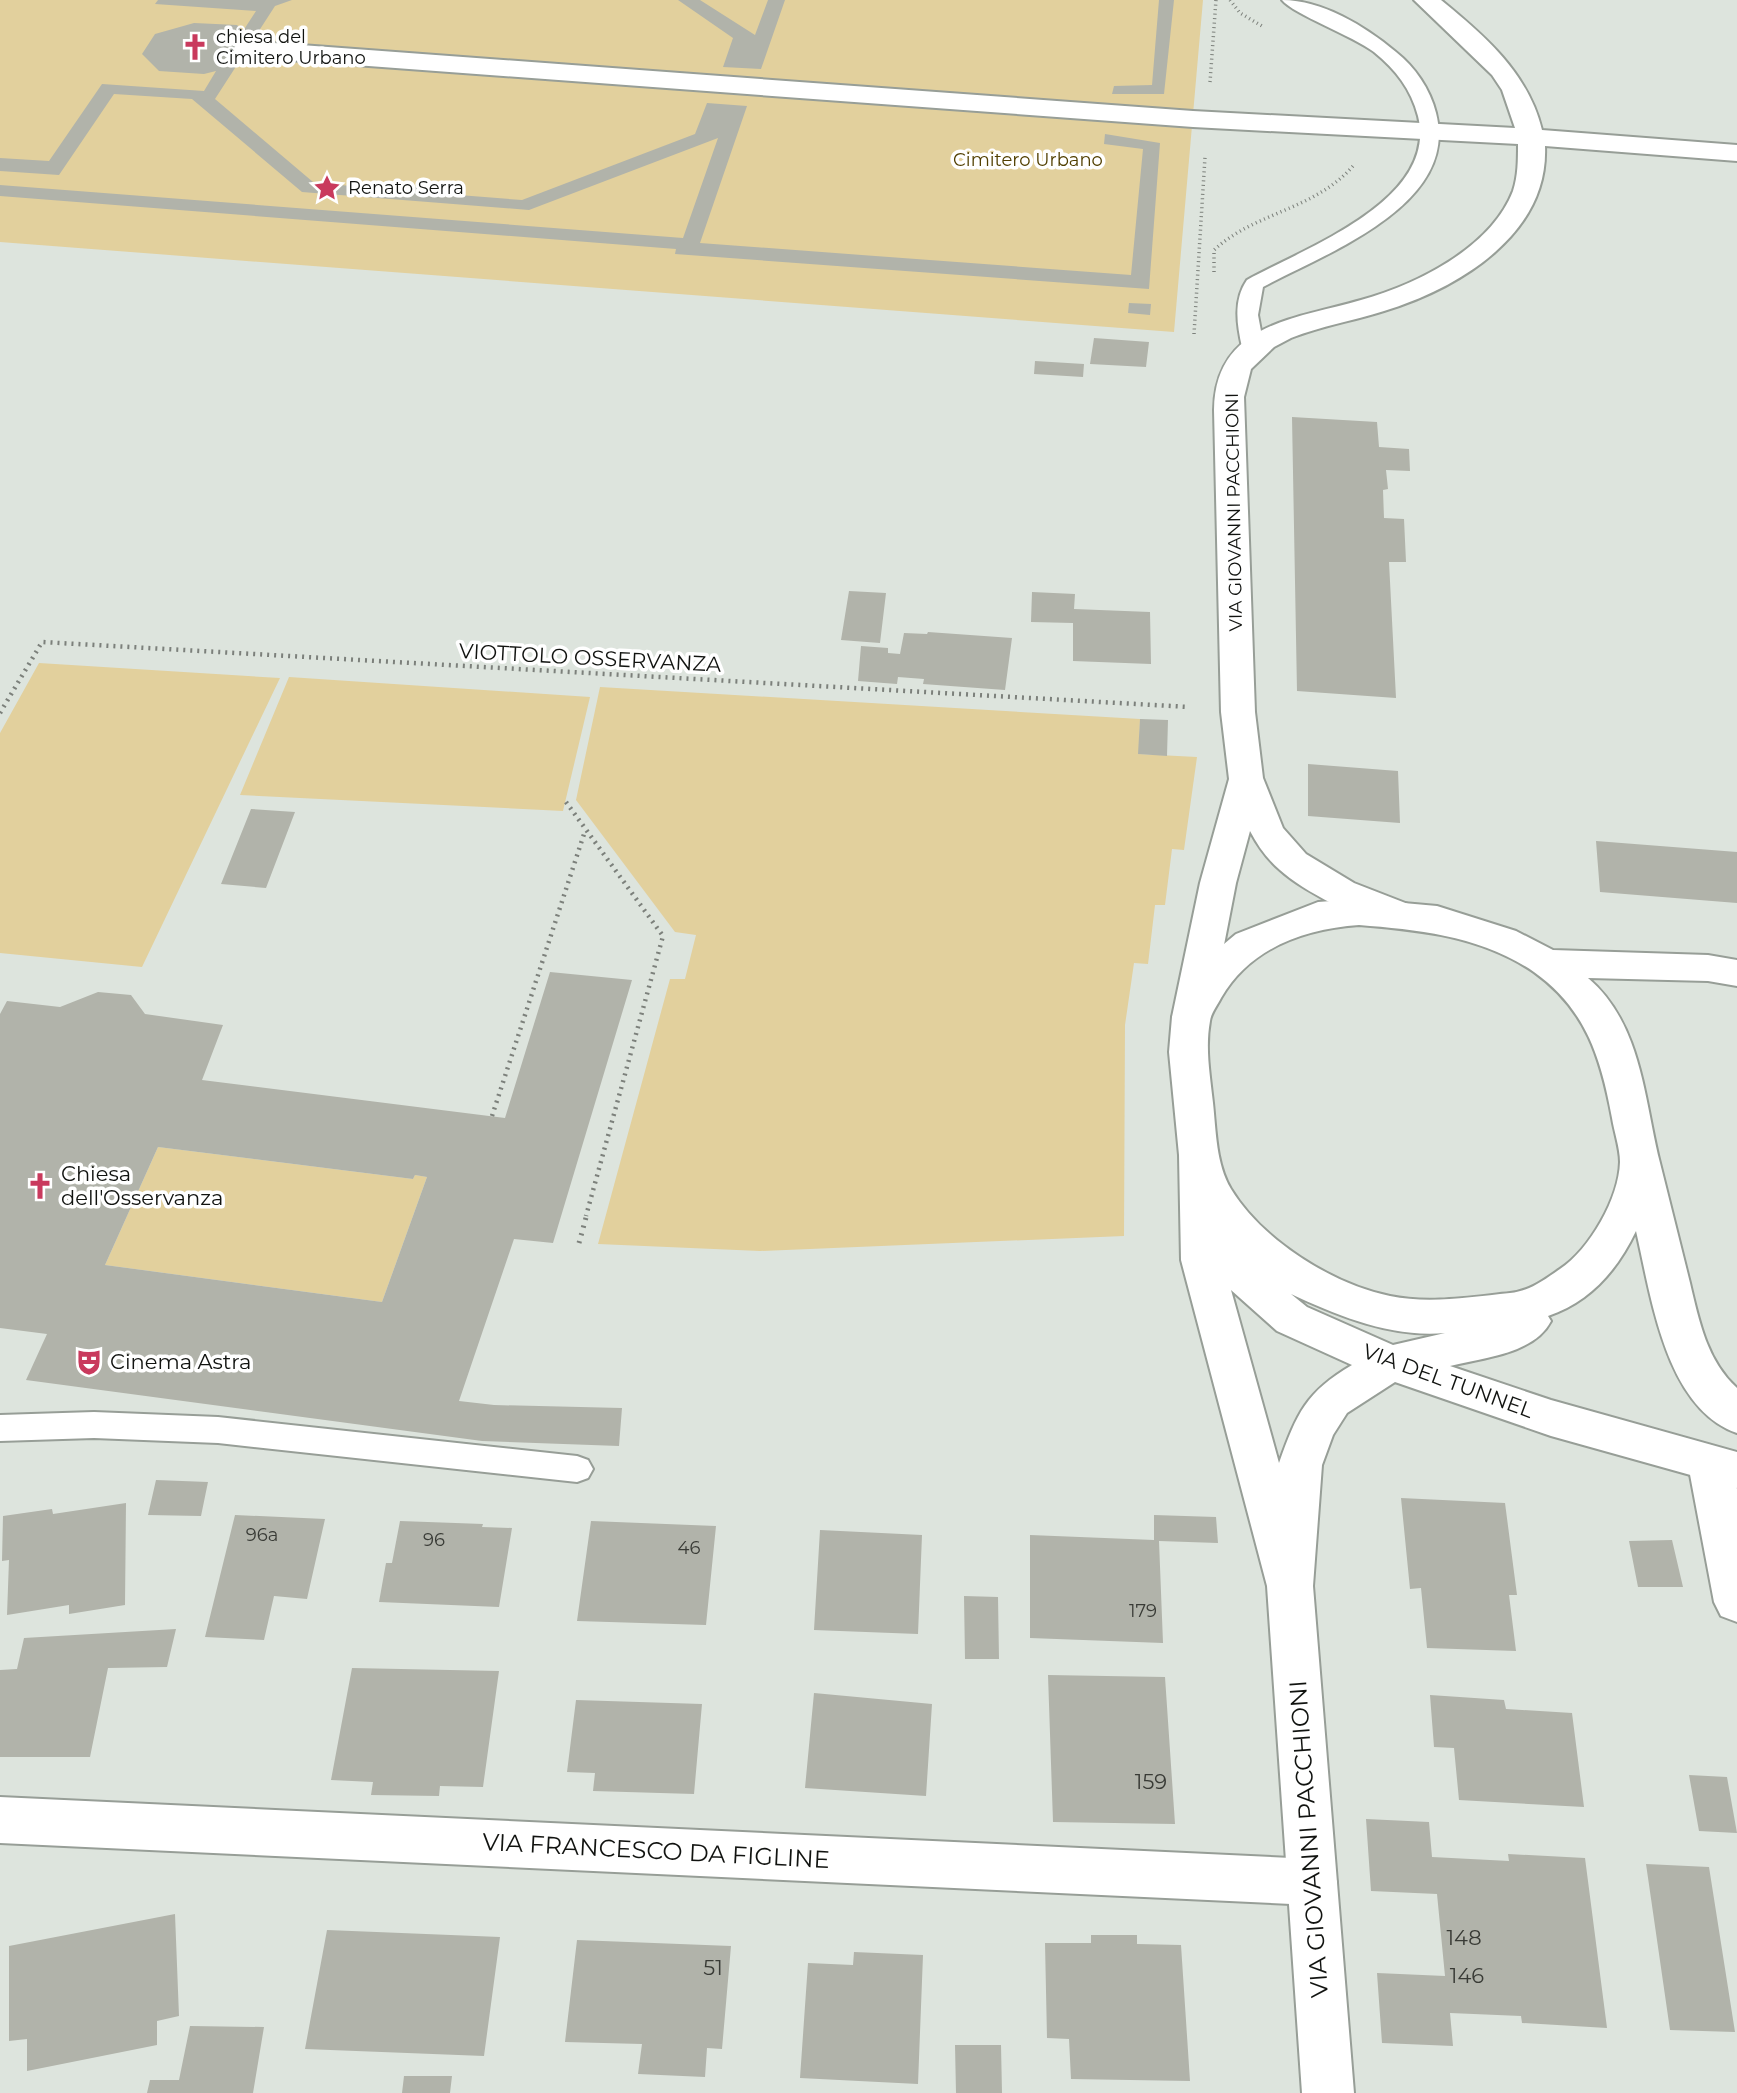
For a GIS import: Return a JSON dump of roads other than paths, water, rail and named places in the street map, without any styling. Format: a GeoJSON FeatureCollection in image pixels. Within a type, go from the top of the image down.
{"type":"FeatureCollection","features":[{"type":"Feature","properties":{"kind":"street","name":"VIA GIOVANNI PACCHIONI"},"geometry":{"type":"LineString","coordinates":[[1395,914],[1352,898],[1286,858],[1268,831],[1246,779],[1230,498],[1230,389],[1235,369],[1253,347],[1289,327],[1375,305],[1432,281],[1476,254],[1502,229],[1530,184],[1533,138],[1518,92],[1498,64],[1471,37],[1426,0]]}},
{"type":"Feature","properties":{"kind":"street"},"geometry":{"type":"LineString","coordinates":[[246,49],[1200,119],[1430,129],[1737,153]]}},
{"type":"Feature","properties":{"kind":"street","name":"VIA GIOVANNI PACCHIONI"},"geometry":{"type":"LineString","coordinates":[[1246,779],[1218,883],[1191,1017],[1188,1052],[1199,1155],[1202,1260],[1290,1586]]}},
{"type":"Feature","properties":{"kind":"street"},"geometry":{"type":"LineString","coordinates":[[1191,1017],[1225,962],[1249,943],[1318,915],[1395,914],[1437,919],[1503,940],[1547,964],[1578,991],[1600,1018],[1622,1068],[1640,1162],[1680,1328],[1703,1383],[1737,1415]]}},
{"type":"Feature","properties":{"kind":"street"},"geometry":{"type":"LineString","coordinates":[[1547,964],[1708,968],[1737,973]]}},
{"type":"Feature","properties":{"kind":"street"},"geometry":{"type":"LineString","coordinates":[[1199,1155],[1210,1190],[1225,1212],[1255,1244],[1304,1281],[1340,1298],[1391,1313],[1434,1317],[1515,1309],[1546,1300],[1588,1271],[1609,1245],[1629,1204],[1640,1162]]}},
{"type":"Feature","properties":{"kind":"street","name":"VIA DEL TUNNEL"},"geometry":{"type":"LineString","coordinates":[[1225,1212],[1235,1269],[1292,1319],[1391,1363],[1551,1418],[1724,1467]]}},
{"type":"Feature","properties":{"kind":"street","name":"VIA GIOVANNI PACCHIONI"},"geometry":{"type":"LineString","coordinates":[[1328,2093],[1290,1586],[1300,1465],[1313,1429],[1332,1400],[1391,1363],[1506,1335],[1539,1315],[1588,1271]]}},
{"type":"Feature","properties":{"kind":"street"},"geometry":{"type":"LineString","coordinates":[[1724,1467],[1737,1602]]}},
{"type":"Feature","properties":{"kind":"street","name":"VIA FRANCESCO DA FIGLINE"},"geometry":{"type":"LineString","coordinates":[[0,1820],[1312,1882]]}},
{"type":"Feature","properties":{"kind":"lane"},"geometry":{"type":"LineString","coordinates":[[1253,347],[1247,326],[1248,298],[1254,284],[1351,233],[1385,210],[1422,171],[1432,145],[1424,98],[1417,83],[1398,61],[1332,17],[1291,0]]}},
{"type":"Feature","properties":{"kind":"lane"},"geometry":{"type":"LineString","coordinates":[[0,1428],[94,1425],[218,1430],[577,1469]]}},
{"type":"Feature","properties":{"kind":"place","name":"chiesa del Cimitero Urbano"},"geometry":{"type":"Point","coordinates":[195,47]}},
{"type":"Feature","properties":{"kind":"place","name":"Renato Serra"},"geometry":{"type":"Point","coordinates":[327,188]}},
{"type":"Feature","properties":{"kind":"place","name":"Chiesa dell'Osservanza"},"geometry":{"type":"Point","coordinates":[40,1186]}},
{"type":"Feature","properties":{"kind":"place","name":"Cinema Astra"},"geometry":{"type":"Point","coordinates":[89,1362]}},
{"type":"Feature","properties":{"kind":"park label","name":"Cimitero Urbano"},"geometry":{"type":"Point","coordinates":[1028,160]}}]}
